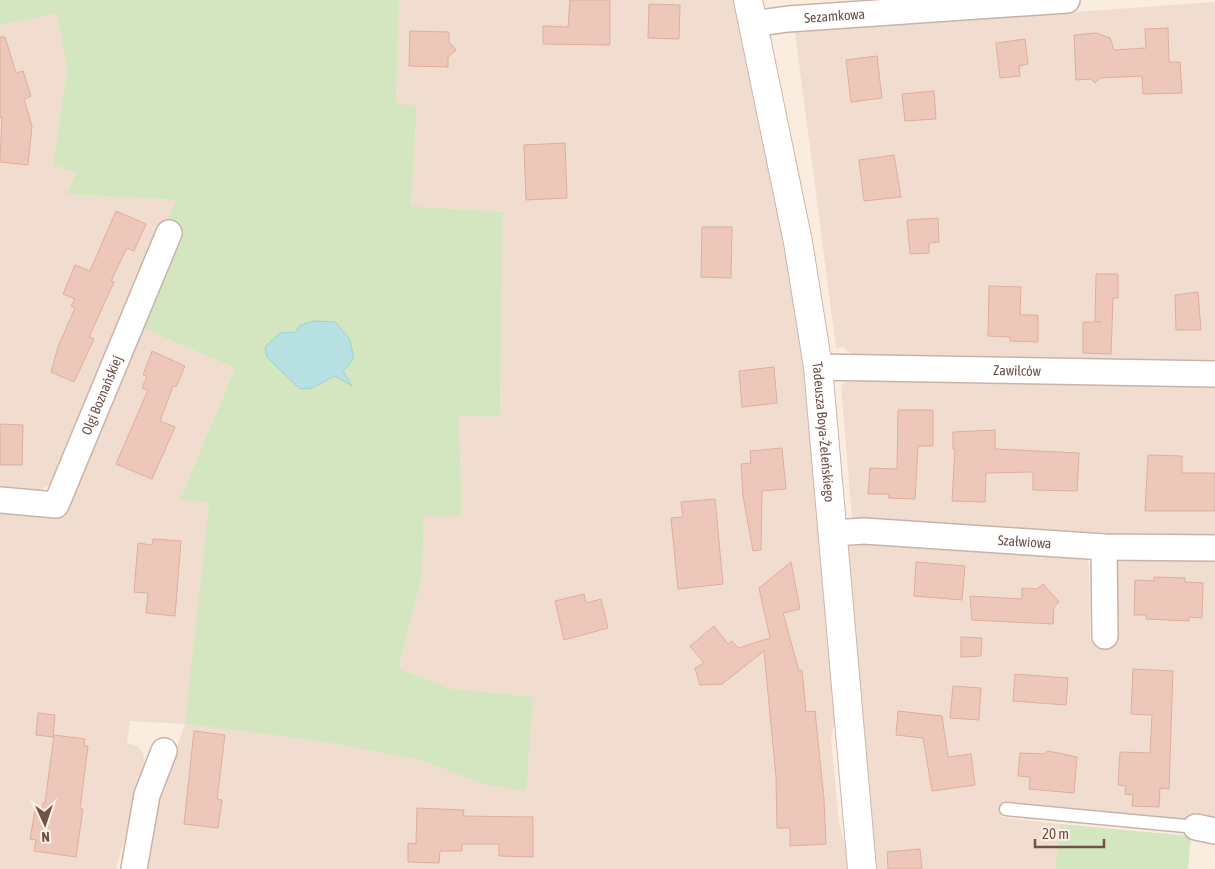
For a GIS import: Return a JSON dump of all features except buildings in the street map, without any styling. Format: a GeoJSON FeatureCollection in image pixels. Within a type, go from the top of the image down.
{"type":"FeatureCollection","features":[{"type":"Feature","properties":{"kind":"street","name":"Sezamkowa"},"geometry":{"type":"LineString","coordinates":[[751,12],[788,19],[1067,0]]}},
{"type":"Feature","properties":{"kind":"street","name":"Tadeusza Boya-Żeleńskiego"},"geometry":{"type":"LineString","coordinates":[[751,12],[798,242],[818,367],[862,869]]}},
{"type":"Feature","properties":{"kind":"street","name":"Olgi Boznańskiej"},"geometry":{"type":"LineString","coordinates":[[0,500],[56,505],[169,233]]}},
{"type":"Feature","properties":{"kind":"street","name":"Zawilców"},"geometry":{"type":"LineString","coordinates":[[818,367],[1215,374]]}},
{"type":"Feature","properties":{"kind":"street","name":"Szałwiowa"},"geometry":{"type":"LineString","coordinates":[[834,533],[864,531],[1104,547],[1215,548]]}},
{"type":"Feature","properties":{"kind":"street"},"geometry":{"type":"LineString","coordinates":[[1104,547],[1105,636]]}},
{"type":"Feature","properties":{"kind":"street"},"geometry":{"type":"LineString","coordinates":[[134,869],[147,795],[164,751]]}},
{"type":"Feature","properties":{"kind":"lane"},"geometry":{"type":"LineString","coordinates":[[1006,810],[1205,829]]}},
{"type":"Feature","properties":{"kind":"shaded area"},"geometry":{"type":"Polygon","coordinates":[[[399,0],[736,0],[791,271],[807,383],[836,718],[831,738],[839,822],[847,854],[848,869],[143,869],[151,819],[185,724],[130,721],[127,743],[138,746],[143,753],[145,767],[116,869],[0,869],[0,510],[58,515],[140,327],[235,368],[180,499],[209,502],[186,724],[318,741],[421,760],[479,783],[533,697],[448,688],[399,668],[422,577],[424,516],[462,515],[459,416],[500,417],[503,212],[411,206],[417,106],[396,104],[399,0]]]}},
{"type":"Feature","properties":{"kind":"shaded area"},"geometry":{"type":"Polygon","coordinates":[[[1215,2],[1215,369],[1143,369],[851,354],[843,347],[836,348],[795,32],[1215,2]]]}},
{"type":"Feature","properties":{"kind":"shaded area"},"geometry":{"type":"Polygon","coordinates":[[[57,12],[67,69],[53,163],[76,173],[66,194],[176,200],[57,477],[48,486],[35,493],[0,490],[0,25],[57,12]]]}},
{"type":"Feature","properties":{"kind":"shaded area"},"geometry":{"type":"Polygon","coordinates":[[[845,382],[1215,382],[1215,540],[1131,539],[852,518],[841,386],[845,382]]]}},
{"type":"Feature","properties":{"kind":"shaded area"},"geometry":{"type":"Polygon","coordinates":[[[866,543],[1083,554],[1089,564],[1090,640],[1117,642],[1115,564],[1119,560],[1215,560],[1215,823],[1003,801],[1001,817],[1060,824],[1055,869],[876,869],[845,551],[849,547],[866,543]]]}},
{"type":"Feature","properties":{"kind":"green space"},"geometry":{"type":"Polygon","coordinates":[[[0,0],[399,0],[396,104],[417,105],[411,206],[503,212],[500,417],[459,416],[462,516],[424,516],[422,577],[399,668],[448,688],[533,697],[526,791],[479,783],[421,760],[318,741],[185,724],[209,503],[180,499],[235,368],[140,327],[183,233],[164,227],[176,200],[66,194],[76,173],[53,164],[67,69],[57,13],[0,25],[0,0]]]}},
{"type":"Feature","properties":{"kind":"green space"},"geometry":{"type":"Polygon","coordinates":[[[1060,824],[1191,836],[1188,869],[1055,869],[1060,824]]]}},
{"type":"Feature","properties":{"kind":"water"},"geometry":{"type":"Polygon","coordinates":[[[315,321],[335,322],[349,338],[354,358],[343,371],[352,386],[335,376],[312,388],[300,389],[267,357],[265,347],[280,333],[296,332],[300,325],[315,321]]]}}]}
